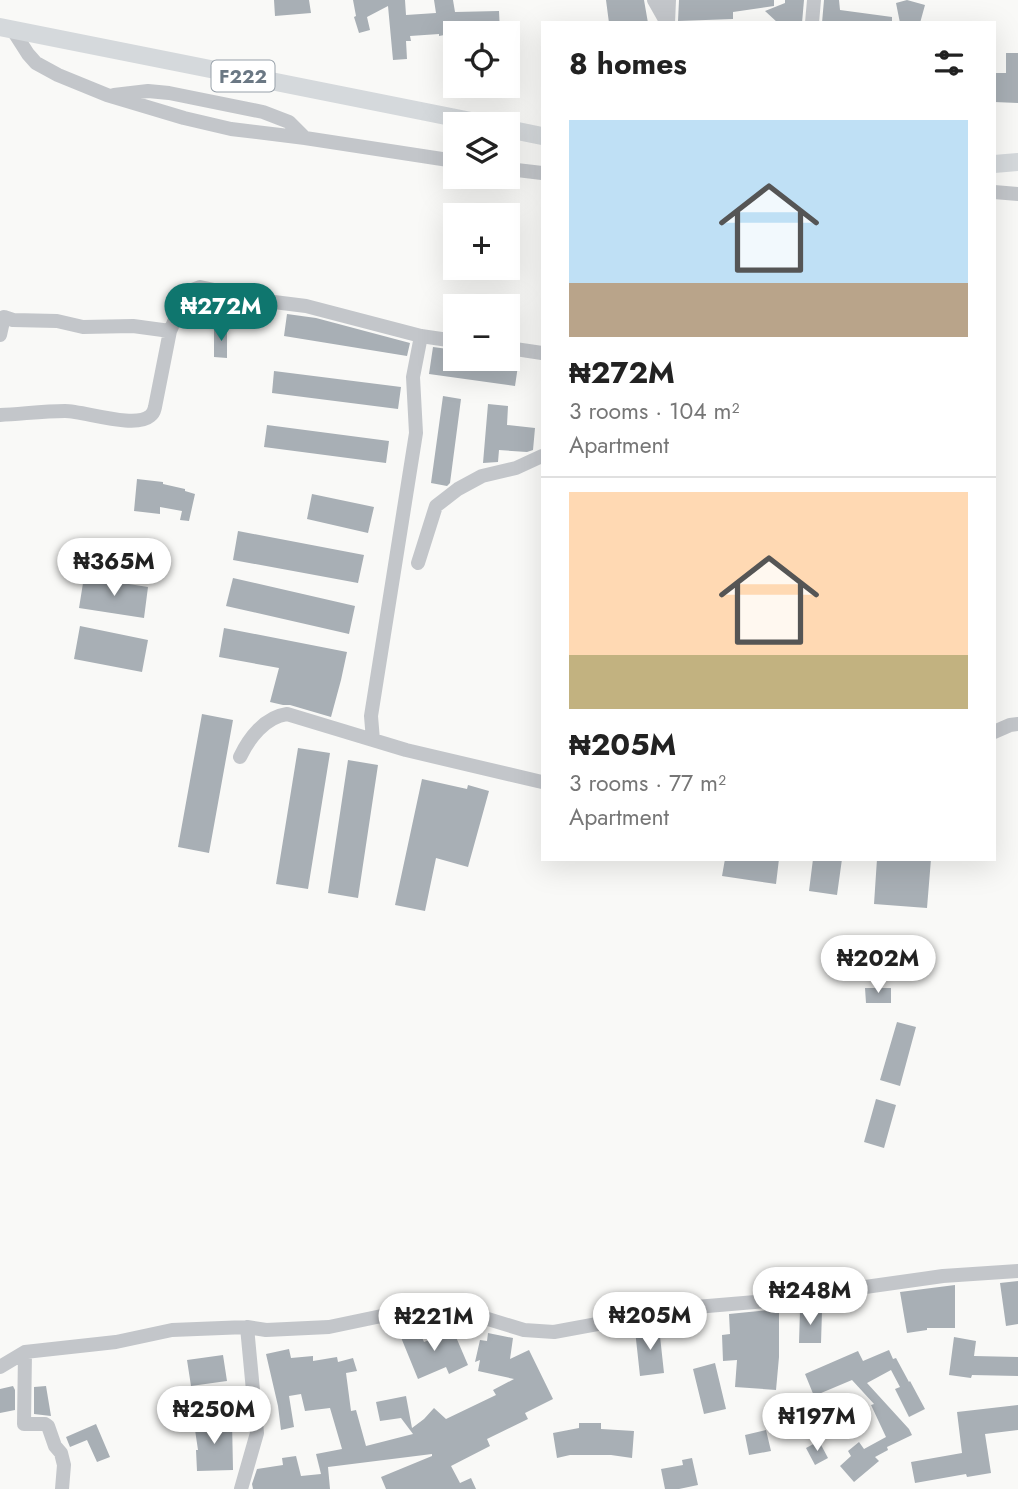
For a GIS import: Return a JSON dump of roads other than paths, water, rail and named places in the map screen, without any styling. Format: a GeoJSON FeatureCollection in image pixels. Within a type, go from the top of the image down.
{"type":"FeatureCollection","features":[{"type":"Feature","properties":{"kind":"main road","name":"F222"},"geometry":{"type":"LineString","coordinates":[[6,28],[443,115]]}},
{"type":"Feature","properties":{"kind":"main road"},"geometry":{"type":"LineString","coordinates":[[520,131],[541,136]]}},
{"type":"Feature","properties":{"kind":"main road"},"geometry":{"type":"LineString","coordinates":[[996,164],[1018,162]]}},
{"type":"Feature","properties":{"kind":"street"},"geometry":{"type":"LineString","coordinates":[[654,0],[666,21]]}},
{"type":"Feature","properties":{"kind":"street"},"geometry":{"type":"LineString","coordinates":[[667,21],[669,0]]}},
{"type":"Feature","properties":{"kind":"street"},"geometry":{"type":"LineString","coordinates":[[812,21],[814,0]]}},
{"type":"Feature","properties":{"kind":"street"},"geometry":{"type":"LineString","coordinates":[[6,28],[36,63],[107,95],[231,129],[443,159]]}},
{"type":"Feature","properties":{"kind":"street"},"geometry":{"type":"LineString","coordinates":[[107,95],[148,91],[169,93],[263,112],[289,122],[306,138]]}},
{"type":"Feature","properties":{"kind":"street"},"geometry":{"type":"LineString","coordinates":[[520,170],[541,173]]}},
{"type":"Feature","properties":{"kind":"street"},"geometry":{"type":"LineString","coordinates":[[996,192],[1018,194]]}},
{"type":"Feature","properties":{"kind":"street"},"geometry":{"type":"LineString","coordinates":[[0,415],[68,411],[133,421],[147,418],[153,414],[155,407],[170,331],[187,292],[200,288],[306,306],[443,339]]}},
{"type":"Feature","properties":{"kind":"street"},"geometry":{"type":"LineString","coordinates":[[0,335],[4,317],[13,320],[57,321],[83,327],[133,326],[170,331]]}},
{"type":"Feature","properties":{"kind":"street"},"geometry":{"type":"LineString","coordinates":[[373,740],[371,716],[416,433],[413,377],[421,335]]}},
{"type":"Feature","properties":{"kind":"street"},"geometry":{"type":"LineString","coordinates":[[520,350],[541,354]]}},
{"type":"Feature","properties":{"kind":"street"},"geometry":{"type":"LineString","coordinates":[[418,563],[436,506],[458,489],[482,476],[516,468],[541,457]]}},
{"type":"Feature","properties":{"kind":"street"},"geometry":{"type":"LineString","coordinates":[[240,757],[244,748],[266,723],[287,714],[406,750],[541,782]]}},
{"type":"Feature","properties":{"kind":"street"},"geometry":{"type":"LineString","coordinates":[[356,736],[371,716]]}},
{"type":"Feature","properties":{"kind":"street"},"geometry":{"type":"LineString","coordinates":[[996,731],[1010,724],[1018,724]]}},
{"type":"Feature","properties":{"kind":"street"},"geometry":{"type":"LineString","coordinates":[[0,1367],[25,1352],[117,1342],[172,1330],[247,1326],[266,1330],[330,1327],[415,1309],[452,1308],[524,1330],[555,1332],[684,1308],[766,1301],[943,1276],[1018,1271]]}},
{"type":"Feature","properties":{"kind":"street"},"geometry":{"type":"LineString","coordinates":[[241,1489],[257,1433],[247,1326]]}},
{"type":"Feature","properties":{"kind":"street"},"geometry":{"type":"LineString","coordinates":[[25,1352],[24,1424],[48,1426],[65,1465],[62,1489]]}}]}
